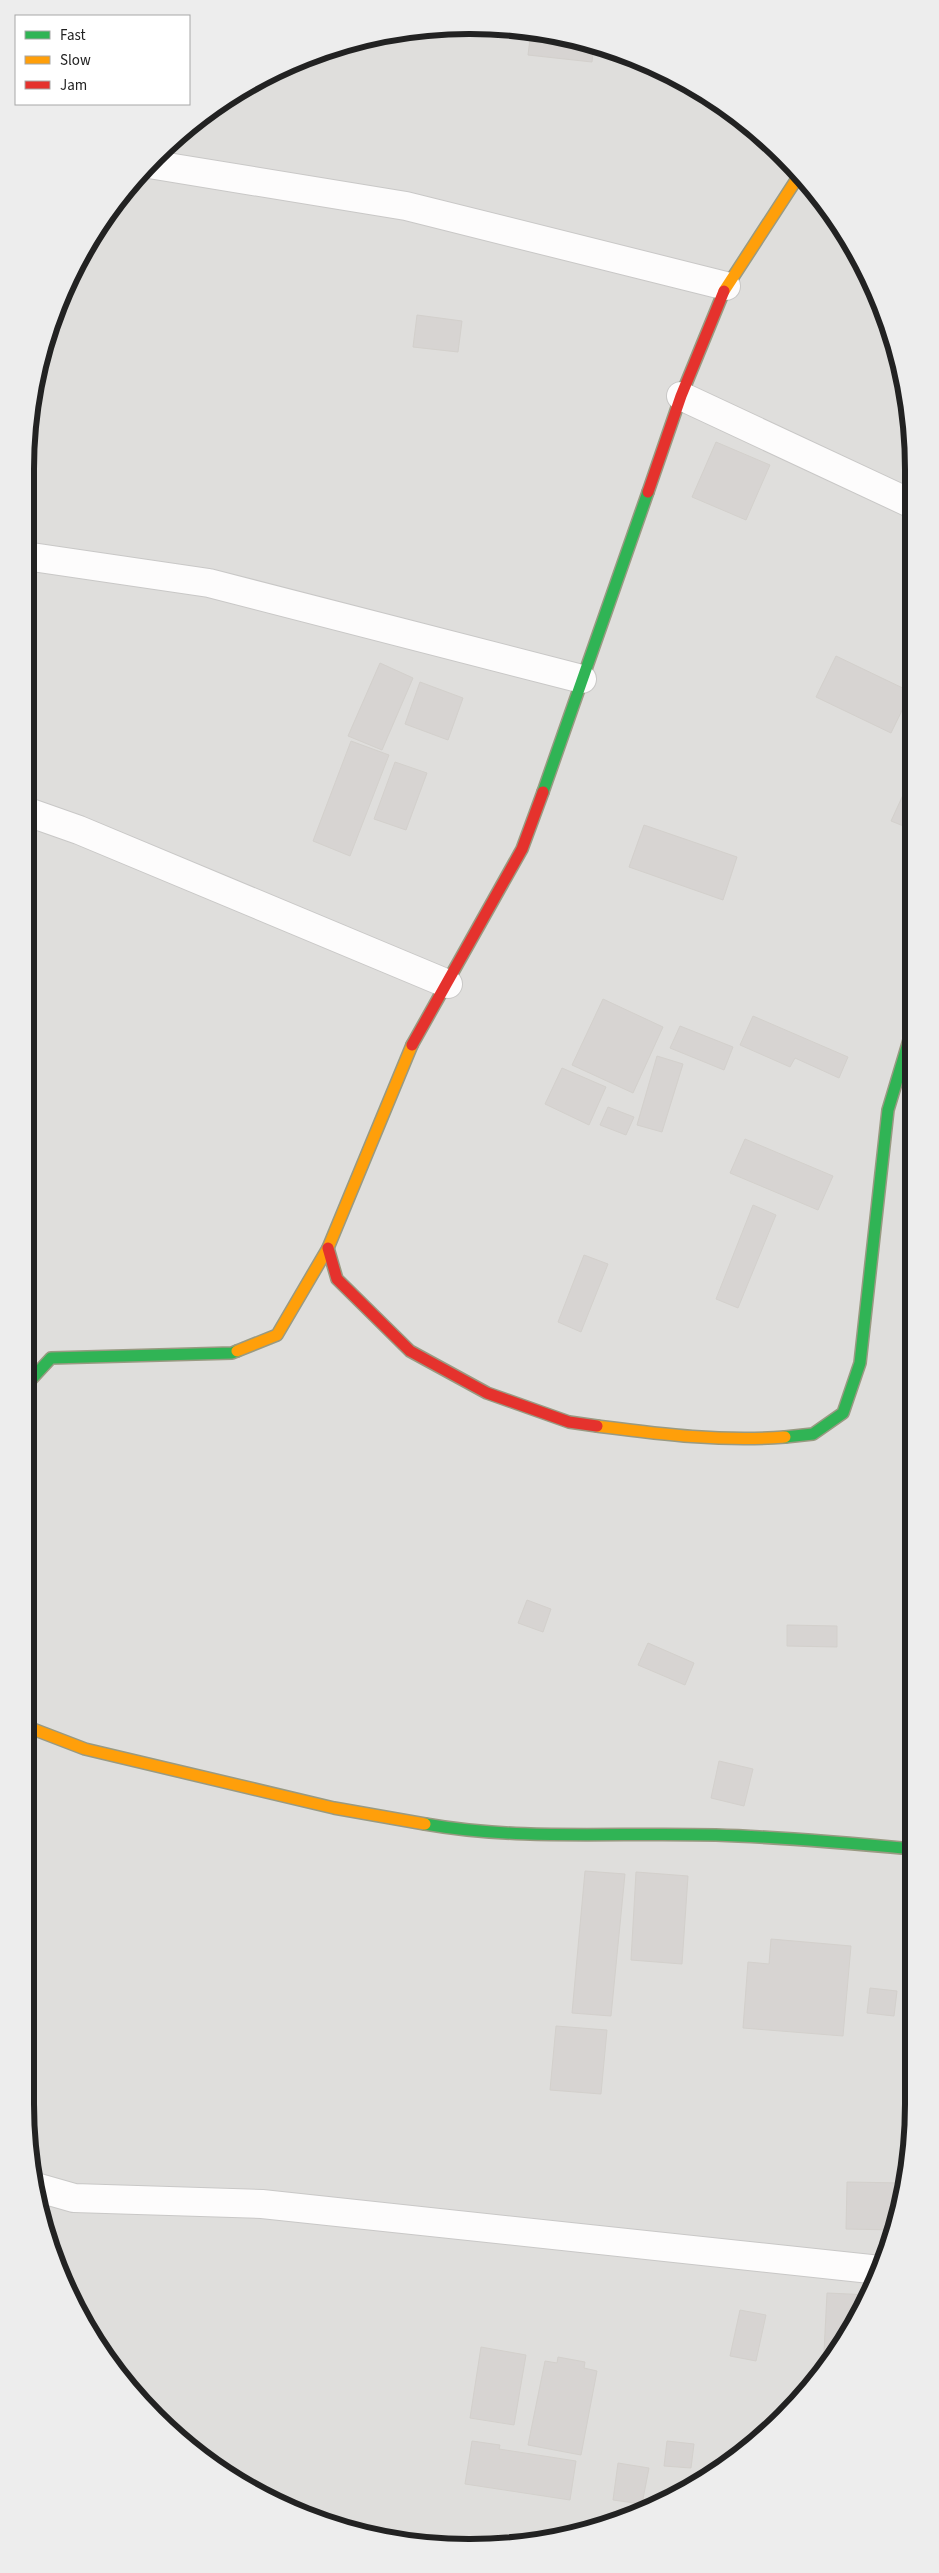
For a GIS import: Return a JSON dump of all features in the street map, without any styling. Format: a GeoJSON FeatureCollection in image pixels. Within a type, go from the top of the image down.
{"type":"FeatureCollection","features":[{"type":"Feature","properties":{"kind":"street"},"geometry":{"type":"LineString","coordinates":[[157,165],[406,206],[726,286]]}},
{"type":"Feature","properties":{"kind":"street"},"geometry":{"type":"LineString","coordinates":[[34,1377],[51,1358],[232,1353],[277,1335],[328,1248],[410,1049],[522,850],[682,396],[726,286],[799,184]]}},
{"type":"Feature","properties":{"kind":"street"},"geometry":{"type":"LineString","coordinates":[[682,396],[905,501]]}},
{"type":"Feature","properties":{"kind":"street"},"geometry":{"type":"LineString","coordinates":[[34,557],[209,583],[582,680]]}},
{"type":"Feature","properties":{"kind":"street"},"geometry":{"type":"LineString","coordinates":[[34,814],[79,830],[448,984]]}},
{"type":"Feature","properties":{"kind":"street"},"geometry":{"type":"LineString","coordinates":[[328,1248],[337,1279],[410,1351],[487,1393],[569,1422],[691,1438],[758,1439],[813,1434],[843,1413],[860,1362],[888,1110],[905,1054]]}},
{"type":"Feature","properties":{"kind":"street"},"geometry":{"type":"LineString","coordinates":[[34,1729],[85,1749],[334,1808],[454,1829],[541,1835],[744,1837],[812,1840],[905,1849]]}},
{"type":"Feature","properties":{"kind":"street"},"geometry":{"type":"LineString","coordinates":[[42,2189],[74,2198],[262,2204],[872,2269]]}},
{"type":"Feature","properties":{"kind":"shaded area"},"geometry":{"type":"Polygon","coordinates":[[[470,34],[526,37],[555,42],[610,57],[636,67],[687,92],[735,124],[778,161],[832,227],[860,277],[882,329],[897,384],[902,413],[905,470],[905,2104],[902,2160],[897,2189],[882,2244],[872,2270],[847,2321],[832,2346],[797,2391],[757,2431],[712,2466],[687,2481],[636,2506],[610,2516],[555,2531],[526,2536],[470,2539],[413,2536],[384,2531],[329,2516],[303,2506],[252,2481],[227,2466],[182,2431],[161,2412],[124,2369],[92,2321],[67,2270],[57,2244],[42,2189],[37,2160],[34,2104],[34,470],[37,413],[42,384],[57,329],[67,303],[92,252],[107,227],[161,161],[227,107],[252,92],[303,67],[329,57],[384,42],[413,37],[470,34]]]}},
{"type":"Feature","properties":{"kind":"building"},"geometry":{"type":"Polygon","coordinates":[[[530,38],[593,52],[592,62],[528,55],[530,38]]]}},
{"type":"Feature","properties":{"kind":"building"},"geometry":{"type":"Polygon","coordinates":[[[417,315],[462,321],[458,352],[413,347],[417,315]]]}},
{"type":"Feature","properties":{"kind":"building"},"geometry":{"type":"Polygon","coordinates":[[[716,442],[770,465],[746,520],[692,497],[716,442]]]}},
{"type":"Feature","properties":{"kind":"building"},"geometry":{"type":"Polygon","coordinates":[[[836,656],[905,689],[905,704],[891,733],[816,697],[836,656]]]}},
{"type":"Feature","properties":{"kind":"building"},"geometry":{"type":"Polygon","coordinates":[[[380,663],[413,678],[382,750],[348,736],[380,663]]]}},
{"type":"Feature","properties":{"kind":"building"},"geometry":{"type":"Polygon","coordinates":[[[420,682],[463,698],[448,740],[405,724],[420,682]]]}},
{"type":"Feature","properties":{"kind":"building"},"geometry":{"type":"Polygon","coordinates":[[[351,741],[389,755],[350,856],[313,841],[351,741]]]}},
{"type":"Feature","properties":{"kind":"building"},"geometry":{"type":"Polygon","coordinates":[[[395,762],[427,773],[406,830],[374,819],[395,762]]]}},
{"type":"Feature","properties":{"kind":"building"},"geometry":{"type":"Polygon","coordinates":[[[905,791],[905,827],[891,821],[905,791]]]}},
{"type":"Feature","properties":{"kind":"building"},"geometry":{"type":"Polygon","coordinates":[[[644,825],[737,857],[723,900],[629,867],[644,825]]]}},
{"type":"Feature","properties":{"kind":"building"},"geometry":{"type":"Polygon","coordinates":[[[603,999],[663,1027],[633,1093],[572,1065],[603,999]]]}},
{"type":"Feature","properties":{"kind":"building"},"geometry":{"type":"Polygon","coordinates":[[[753,1016],[848,1057],[839,1078],[795,1058],[790,1067],[740,1045],[753,1016]]]}},
{"type":"Feature","properties":{"kind":"building"},"geometry":{"type":"Polygon","coordinates":[[[680,1026],[733,1047],[724,1070],[670,1048],[680,1026]]]}},
{"type":"Feature","properties":{"kind":"building"},"geometry":{"type":"Polygon","coordinates":[[[657,1056],[683,1064],[662,1132],[637,1125],[657,1056]]]}},
{"type":"Feature","properties":{"kind":"building"},"geometry":{"type":"Polygon","coordinates":[[[562,1068],[606,1087],[589,1125],[545,1104],[562,1068]]]}},
{"type":"Feature","properties":{"kind":"building"},"geometry":{"type":"Polygon","coordinates":[[[608,1107],[634,1117],[626,1135],[600,1125],[608,1107]]]}},
{"type":"Feature","properties":{"kind":"building"},"geometry":{"type":"Polygon","coordinates":[[[745,1139],[833,1176],[818,1210],[730,1173],[745,1139]]]}},
{"type":"Feature","properties":{"kind":"building"},"geometry":{"type":"Polygon","coordinates":[[[753,1205],[776,1215],[738,1308],[716,1299],[753,1205]]]}},
{"type":"Feature","properties":{"kind":"building"},"geometry":{"type":"Polygon","coordinates":[[[584,1255],[608,1264],[581,1332],[558,1322],[584,1255]]]}},
{"type":"Feature","properties":{"kind":"building"},"geometry":{"type":"Polygon","coordinates":[[[527,1600],[551,1609],[543,1632],[518,1623],[527,1600]]]}},
{"type":"Feature","properties":{"kind":"building"},"geometry":{"type":"Polygon","coordinates":[[[787,1625],[837,1626],[837,1647],[787,1646],[787,1625]]]}},
{"type":"Feature","properties":{"kind":"building"},"geometry":{"type":"Polygon","coordinates":[[[648,1643],[694,1663],[685,1685],[638,1665],[648,1643]]]}},
{"type":"Feature","properties":{"kind":"building"},"geometry":{"type":"Polygon","coordinates":[[[719,1761],[753,1769],[744,1806],[711,1798],[719,1761]]]}},
{"type":"Feature","properties":{"kind":"building"},"geometry":{"type":"Polygon","coordinates":[[[585,1871],[625,1874],[611,2016],[572,2013],[585,1871]]]}},
{"type":"Feature","properties":{"kind":"building"},"geometry":{"type":"Polygon","coordinates":[[[636,1872],[688,1876],[682,1964],[631,1960],[636,1872]]]}},
{"type":"Feature","properties":{"kind":"building"},"geometry":{"type":"Polygon","coordinates":[[[771,1939],[851,1946],[843,2036],[743,2028],[748,1962],[769,1964],[771,1939]]]}},
{"type":"Feature","properties":{"kind":"building"},"geometry":{"type":"Polygon","coordinates":[[[870,1988],[897,1991],[894,2016],[867,2013],[870,1988]]]}},
{"type":"Feature","properties":{"kind":"building"},"geometry":{"type":"Polygon","coordinates":[[[556,2026],[607,2030],[601,2094],[550,2090],[556,2026]]]}},
{"type":"Feature","properties":{"kind":"building"},"geometry":{"type":"Polygon","coordinates":[[[847,2182],[898,2183],[886,2230],[846,2229],[847,2182]]]}},
{"type":"Feature","properties":{"kind":"building"},"geometry":{"type":"Polygon","coordinates":[[[827,2293],[861,2295],[847,2321],[824,2357],[827,2293]]]}},
{"type":"Feature","properties":{"kind":"building"},"geometry":{"type":"Polygon","coordinates":[[[740,2310],[766,2315],[756,2361],[730,2356],[740,2310]]]}},
{"type":"Feature","properties":{"kind":"building"},"geometry":{"type":"Polygon","coordinates":[[[481,2347],[526,2355],[514,2425],[470,2418],[481,2347]]]}},
{"type":"Feature","properties":{"kind":"building"},"geometry":{"type":"Polygon","coordinates":[[[558,2357],[585,2362],[584,2368],[597,2371],[581,2455],[528,2445],[545,2361],[557,2363],[558,2357]]]}},
{"type":"Feature","properties":{"kind":"building"},"geometry":{"type":"Polygon","coordinates":[[[472,2441],[500,2445],[499,2449],[576,2461],[570,2500],[465,2484],[472,2441]]]}},
{"type":"Feature","properties":{"kind":"building"},"geometry":{"type":"Polygon","coordinates":[[[667,2441],[694,2444],[691,2468],[664,2466],[667,2441]]]}},
{"type":"Feature","properties":{"kind":"building"},"geometry":{"type":"Polygon","coordinates":[[[618,2463],[649,2468],[642,2503],[613,2500],[618,2463]]]}},
{"type":"Feature","properties":{"kind":"traffic: fast"},"geometry":{"type":"LineString","coordinates":[[543,792],[648,492]]}},
{"type":"Feature","properties":{"kind":"traffic: fast"},"geometry":{"type":"LineString","coordinates":[[785,1437],[813,1434],[843,1413],[860,1363],[888,1110],[905,1053]]}},
{"type":"Feature","properties":{"kind":"traffic: fast"},"geometry":{"type":"LineString","coordinates":[[34,1376],[51,1358],[232,1353],[237,1351]]}},
{"type":"Feature","properties":{"kind":"traffic: fast"},"geometry":{"type":"LineString","coordinates":[[425,1824],[461,1829],[534,1834],[741,1836],[815,1840],[905,1848]]}},
{"type":"Feature","properties":{"kind":"traffic: slow"},"geometry":{"type":"LineString","coordinates":[[724,291],[796,181]]}},
{"type":"Feature","properties":{"kind":"traffic: slow"},"geometry":{"type":"LineString","coordinates":[[237,1351],[277,1335],[328,1248],[412,1045]]}},
{"type":"Feature","properties":{"kind":"traffic: slow"},"geometry":{"type":"LineString","coordinates":[[597,1426],[714,1438],[785,1437]]}},
{"type":"Feature","properties":{"kind":"traffic: slow"},"geometry":{"type":"LineString","coordinates":[[34,1729],[85,1749],[334,1808],[425,1824]]}},
{"type":"Feature","properties":{"kind":"traffic: jam"},"geometry":{"type":"LineString","coordinates":[[648,492],[681,396],[724,291]]}},
{"type":"Feature","properties":{"kind":"traffic: jam"},"geometry":{"type":"LineString","coordinates":[[412,1045],[522,849],[543,792]]}},
{"type":"Feature","properties":{"kind":"traffic: jam"},"geometry":{"type":"LineString","coordinates":[[328,1248],[337,1279],[410,1351],[487,1393],[569,1422],[597,1426]]}}]}
